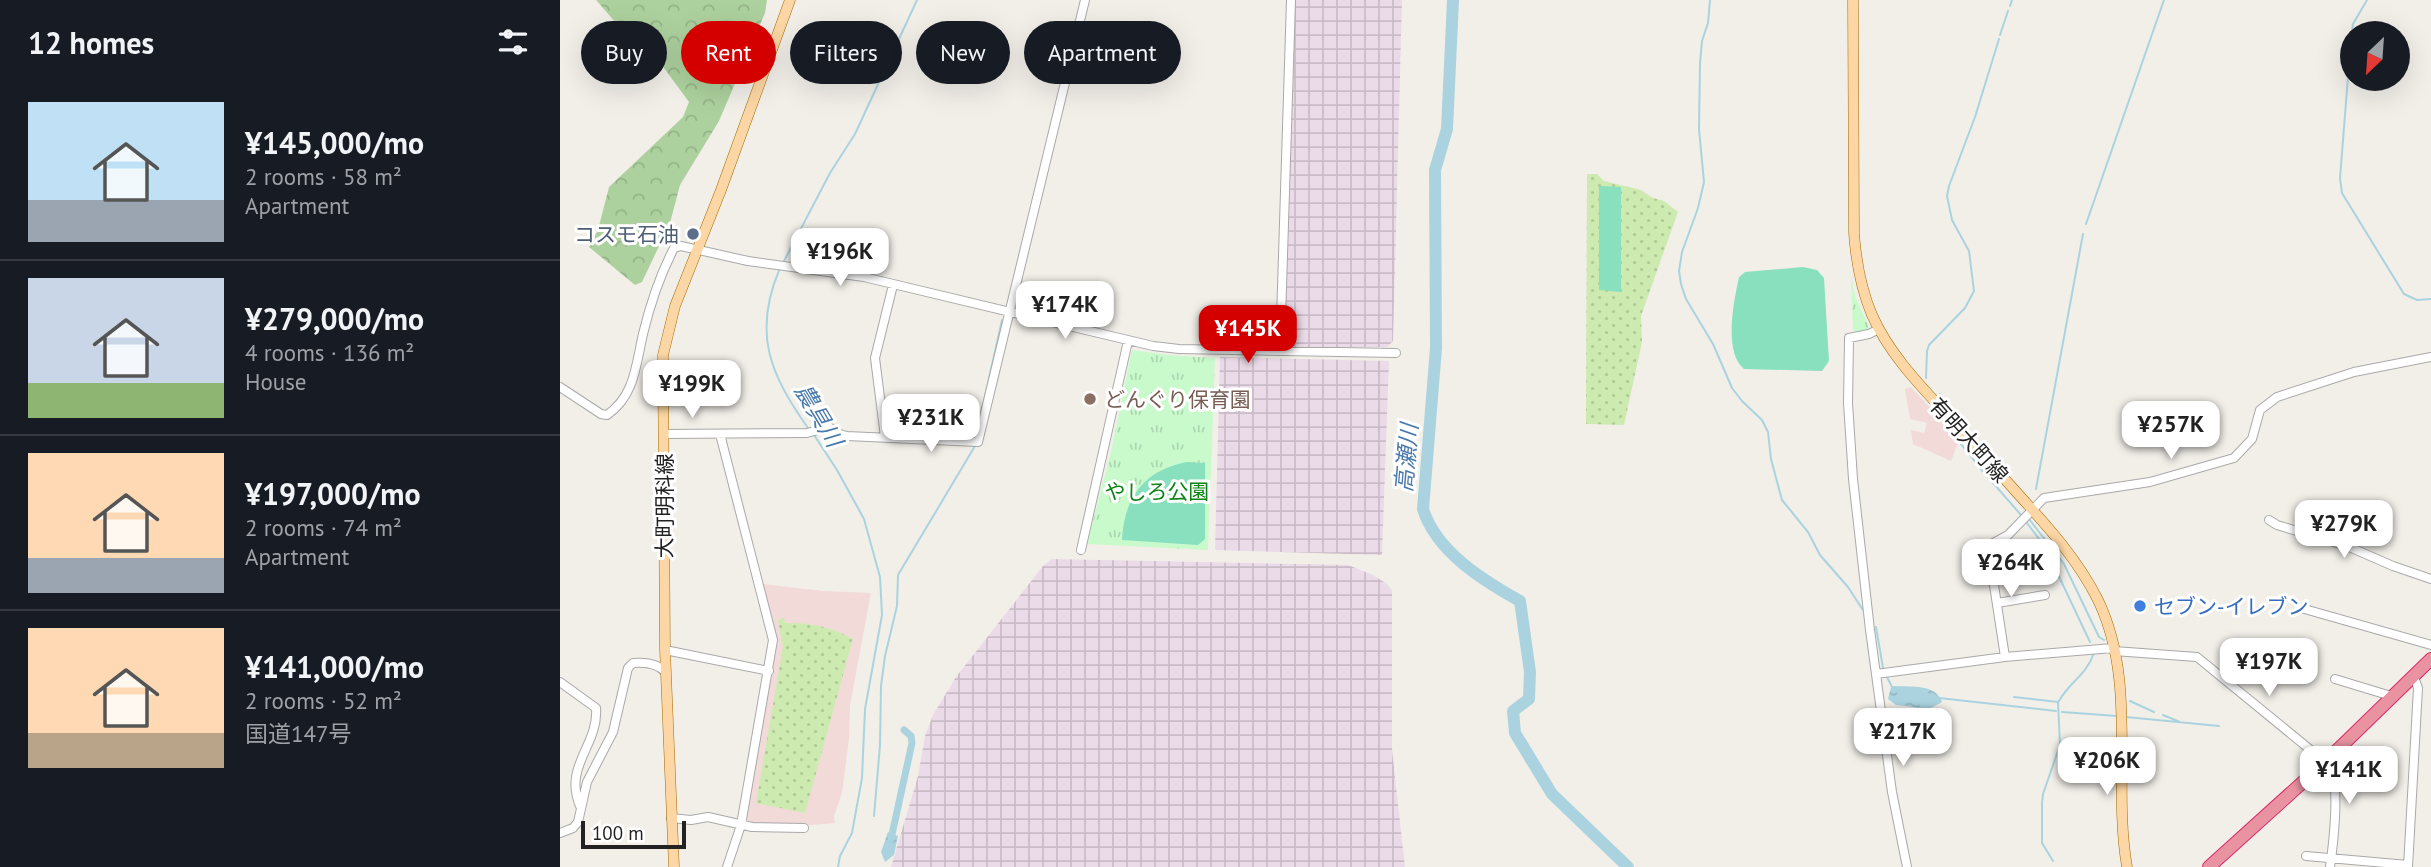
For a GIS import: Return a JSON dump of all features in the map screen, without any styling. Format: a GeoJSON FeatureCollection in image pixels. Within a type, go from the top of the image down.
{"type":"FeatureCollection","features":[{"type":"Feature","properties":{"kind":"highway"},"geometry":{"type":"LineString","coordinates":[[2209,867],[2324,763],[2431,659]]}},
{"type":"Feature","properties":{"kind":"main road","name":"大町明科線"},"geometry":{"type":"LineString","coordinates":[[674,867],[665,650],[663,355],[675,306],[790,0]]}},
{"type":"Feature","properties":{"kind":"main road","name":"有明大町線"},"geometry":{"type":"LineString","coordinates":[[1853,0],[1856,253],[1864,292],[1879,329],[1907,370],[2066,549],[2090,586],[2105,618],[2114,650],[2121,710],[2123,840],[2127,867]]}},
{"type":"Feature","properties":{"kind":"street"},"geometry":{"type":"LineString","coordinates":[[663,434],[807,433],[826,427],[843,436],[978,442],[1085,0]]}},
{"type":"Feature","properties":{"kind":"street"},"geometry":{"type":"LineString","coordinates":[[1280,351],[1291,0]]}},
{"type":"Feature","properties":{"kind":"street"},"geometry":{"type":"LineString","coordinates":[[560,387],[601,414],[607,415],[618,406],[636,376],[643,336],[664,266],[674,248],[681,246],[698,248],[723,257],[864,277],[1128,341],[1179,349],[1395,353]]}},
{"type":"Feature","properties":{"kind":"street"},"geometry":{"type":"LineString","coordinates":[[886,438],[875,358],[893,285]]}},
{"type":"Feature","properties":{"kind":"street"},"geometry":{"type":"LineString","coordinates":[[1879,329],[1849,338],[1853,479],[1892,792],[1908,867]]}},
{"type":"Feature","properties":{"kind":"street"},"geometry":{"type":"LineString","coordinates":[[1081,550],[1128,341]]}},
{"type":"Feature","properties":{"kind":"street"},"geometry":{"type":"LineString","coordinates":[[2005,657],[1988,546],[2008,535],[2044,498],[2054,494],[2150,482],[2234,458],[2252,439],[2260,410],[2277,397],[2354,372],[2431,358]]}},
{"type":"Feature","properties":{"kind":"street"},"geometry":{"type":"LineString","coordinates":[[720,434],[772,634],[773,648],[741,825],[727,867]]}},
{"type":"Feature","properties":{"kind":"street"},"geometry":{"type":"LineString","coordinates":[[2269,520],[2277,525],[2347,546],[2431,579]]}},
{"type":"Feature","properties":{"kind":"street"},"geometry":{"type":"LineString","coordinates":[[1997,603],[2045,595]]}},
{"type":"Feature","properties":{"kind":"street"},"geometry":{"type":"LineString","coordinates":[[2301,608],[2431,645]]}},
{"type":"Feature","properties":{"kind":"street"},"geometry":{"type":"LineString","coordinates":[[1876,674],[2084,649],[2197,657],[2332,770],[2335,829],[2330,862]]}},
{"type":"Feature","properties":{"kind":"street"},"geometry":{"type":"LineString","coordinates":[[665,650],[769,671]]}},
{"type":"Feature","properties":{"kind":"street"},"geometry":{"type":"LineString","coordinates":[[560,833],[573,828],[579,822],[587,782],[613,732],[628,668],[637,663],[661,667],[666,673]]}},
{"type":"Feature","properties":{"kind":"street"},"geometry":{"type":"LineString","coordinates":[[2306,856],[2330,862],[2408,866],[2418,688],[2414,677]]}},
{"type":"Feature","properties":{"kind":"street"},"geometry":{"type":"LineString","coordinates":[[2335,679],[2391,696]]}},
{"type":"Feature","properties":{"kind":"street"},"geometry":{"type":"LineString","coordinates":[[560,682],[596,708],[589,742],[573,786],[582,811]]}},
{"type":"Feature","properties":{"kind":"street"},"geometry":{"type":"LineString","coordinates":[[671,818],[691,820],[708,817],[741,825],[804,828]]}},
{"type":"Feature","properties":{"kind":"shaded area"},"geometry":{"type":"Polygon","coordinates":[[[1292,0],[1402,0],[1393,341],[1387,347],[1285,347],[1283,343],[1292,0]]]}},
{"type":"Feature","properties":{"kind":"shaded area"},"geometry":{"type":"Polygon","coordinates":[[[1220,357],[1389,361],[1382,555],[1215,550],[1220,357]]]}},
{"type":"Feature","properties":{"kind":"shaded area"},"geometry":{"type":"Polygon","coordinates":[[[1911,387],[1957,437],[1958,443],[1951,461],[1913,444],[1911,430],[1924,433],[1927,423],[1910,419],[1905,389],[1911,387]]]}},
{"type":"Feature","properties":{"kind":"shaded area"},"geometry":{"type":"Polygon","coordinates":[[[1052,559],[1348,565],[1387,584],[1392,590],[1392,750],[1405,867],[891,867],[918,776],[925,736],[933,715],[956,677],[1043,566],[1052,559]]]}},
{"type":"Feature","properties":{"kind":"shaded area"},"geometry":{"type":"Polygon","coordinates":[[[763,584],[871,593],[850,705],[849,739],[842,793],[834,816],[835,823],[799,826],[750,823],[744,816],[776,644],[763,584]]]}},
{"type":"Feature","properties":{"kind":"green space"},"geometry":{"type":"Polygon","coordinates":[[[596,0],[767,0],[762,21],[681,21],[681,84],[735,84],[719,121],[680,185],[670,223],[642,282],[635,285],[589,247],[598,230],[609,187],[683,117],[689,102],[667,72],[667,21],[614,21],[596,0]]]}},
{"type":"Feature","properties":{"kind":"green space"},"geometry":{"type":"Polygon","coordinates":[[[1587,174],[1597,174],[1604,181],[1641,190],[1664,201],[1678,212],[1641,316],[1642,342],[1624,425],[1586,424],[1587,174]]]}},
{"type":"Feature","properties":{"kind":"green space"},"geometry":{"type":"Polygon","coordinates":[[[1599,186],[1621,187],[1621,292],[1599,290],[1599,186]]]}},
{"type":"Feature","properties":{"kind":"green space"},"geometry":{"type":"Polygon","coordinates":[[[1803,267],[1817,270],[1824,278],[1829,361],[1822,371],[1744,369],[1738,361],[1732,338],[1739,277],[1745,272],[1803,267]]]}},
{"type":"Feature","properties":{"kind":"green space"},"geometry":{"type":"Polygon","coordinates":[[[1851,274],[1855,296],[1868,330],[1853,330],[1851,274]]]}},
{"type":"Feature","properties":{"kind":"green space","name":"やしろ公園"},"geometry":{"type":"Polygon","coordinates":[[[1132,350],[1215,358],[1208,550],[1087,544],[1111,452],[1132,350]]]}},
{"type":"Feature","properties":{"kind":"green space"},"geometry":{"type":"Polygon","coordinates":[[[1187,462],[1205,463],[1205,539],[1198,545],[1122,540],[1127,511],[1139,488],[1159,472],[1187,462]]]}},
{"type":"Feature","properties":{"kind":"green space"},"geometry":{"type":"Polygon","coordinates":[[[784,617],[785,623],[820,626],[853,639],[805,813],[756,803],[783,647],[778,621],[784,617]]]}},
{"type":"Feature","properties":{"kind":"water"},"geometry":{"type":"Polygon","coordinates":[[[1891,687],[1929,689],[1939,696],[1942,702],[1929,709],[1896,705],[1888,699],[1891,687]]]}},
{"type":"Feature","properties":{"kind":"water"},"geometry":{"type":"Polygon","coordinates":[[[888,832],[898,836],[894,855],[885,862],[881,852],[888,832]]]}},
{"type":"Feature","properties":{"kind":"waterway","name":"農具川"},"geometry":{"type":"LineString","coordinates":[[783,263],[830,173],[855,134],[917,0]]}},
{"type":"Feature","properties":{"kind":"waterway","name":"高瀬川"},"geometry":{"type":"LineString","coordinates":[[1453,0],[1447,129],[1435,170],[1436,348],[1423,509],[1429,524],[1449,551],[1476,574],[1520,601],[1530,672],[1529,699],[1513,711],[1515,733],[1552,794],[1628,867]]}},
{"type":"Feature","properties":{"kind":"waterway"},"geometry":{"type":"LineString","coordinates":[[1710,0],[1700,63],[1699,129],[1704,182],[1682,252],[1679,271],[1681,284],[1686,299],[1713,344],[1732,388],[1762,420],[1768,432],[1771,459],[1782,500],[1863,610]]}},
{"type":"Feature","properties":{"kind":"waterway"},"geometry":{"type":"LineString","coordinates":[[2010,6],[2012,0]]}},
{"type":"Feature","properties":{"kind":"waterway"},"geometry":{"type":"LineString","coordinates":[[2086,224],[2164,0]]}},
{"type":"Feature","properties":{"kind":"waterway"},"geometry":{"type":"LineString","coordinates":[[2367,0],[2353,24],[2351,39],[2340,178],[2342,193],[2404,294],[2417,300],[2431,299]]}},
{"type":"Feature","properties":{"kind":"waterway"},"geometry":{"type":"LineString","coordinates":[[2000,35],[2008,11]]}},
{"type":"Feature","properties":{"kind":"waterway"},"geometry":{"type":"LineString","coordinates":[[1926,378],[1929,345],[1965,308],[1974,291],[1969,251],[1952,220],[1947,196],[1999,39]]}},
{"type":"Feature","properties":{"kind":"waterway"},"geometry":{"type":"LineString","coordinates":[[2036,489],[2083,234]]}},
{"type":"Feature","properties":{"kind":"waterway","name":"農具川"},"geometry":{"type":"LineString","coordinates":[[780,268],[767,313],[769,352],[784,389],[808,428]]}},
{"type":"Feature","properties":{"kind":"waterway"},"geometry":{"type":"LineString","coordinates":[[976,437],[1002,320]]}},
{"type":"Feature","properties":{"kind":"waterway"},"geometry":{"type":"LineString","coordinates":[[1940,394],[1961,418]]}},
{"type":"Feature","properties":{"kind":"waterway","name":"農具川"},"geometry":{"type":"LineString","coordinates":[[814,435],[864,519],[880,577],[882,615],[865,709],[862,778],[852,833],[840,856],[838,867]]}},
{"type":"Feature","properties":{"kind":"waterway"},"geometry":{"type":"LineString","coordinates":[[1957,439],[1976,463]]}},
{"type":"Feature","properties":{"kind":"waterway"},"geometry":{"type":"LineString","coordinates":[[874,816],[880,745],[881,686],[897,606],[898,575],[975,446]]}},
{"type":"Feature","properties":{"kind":"waterway"},"geometry":{"type":"LineString","coordinates":[[1980,468],[2021,515]]}},
{"type":"Feature","properties":{"kind":"waterway"},"geometry":{"type":"LineString","coordinates":[[2029,519],[2064,564],[2099,637],[2104,640]]}},
{"type":"Feature","properties":{"kind":"waterway"},"geometry":{"type":"LineString","coordinates":[[2027,523],[2045,547],[2090,642]]}},
{"type":"Feature","properties":{"kind":"waterway"},"geometry":{"type":"LineString","coordinates":[[1876,627],[1883,668]]}},
{"type":"Feature","properties":{"kind":"waterway"},"geometry":{"type":"LineString","coordinates":[[2059,701],[2087,667],[2094,653]]}},
{"type":"Feature","properties":{"kind":"waterway"},"geometry":{"type":"LineString","coordinates":[[1887,677],[1892,687]]}},
{"type":"Feature","properties":{"kind":"waterway"},"geometry":{"type":"LineString","coordinates":[[2014,697],[2058,702],[2060,745],[2042,803],[2042,843],[2053,861]]}},
{"type":"Feature","properties":{"kind":"waterway"},"geometry":{"type":"LineString","coordinates":[[1939,698],[2056,711]]}},
{"type":"Feature","properties":{"kind":"waterway"},"geometry":{"type":"LineString","coordinates":[[2130,701],[2154,712]]}},
{"type":"Feature","properties":{"kind":"waterway"},"geometry":{"type":"LineString","coordinates":[[2062,712],[2117,716]]}},
{"type":"Feature","properties":{"kind":"waterway"},"geometry":{"type":"LineString","coordinates":[[2163,715],[2180,722]]}},
{"type":"Feature","properties":{"kind":"waterway"},"geometry":{"type":"LineString","coordinates":[[2126,717],[2219,726]]}},
{"type":"Feature","properties":{"kind":"waterway"},"geometry":{"type":"LineString","coordinates":[[891,839],[912,743],[911,736],[904,730]]}},
{"type":"Feature","properties":{"kind":"place","name":"コスモ石油"},"geometry":{"type":"Point","coordinates":[693,234]}},
{"type":"Feature","properties":{"kind":"place","name":"どんぐり保育園"},"geometry":{"type":"Point","coordinates":[1090,399]}},
{"type":"Feature","properties":{"kind":"place","name":"セブン-イレブン"},"geometry":{"type":"Point","coordinates":[2140,606]}}]}
